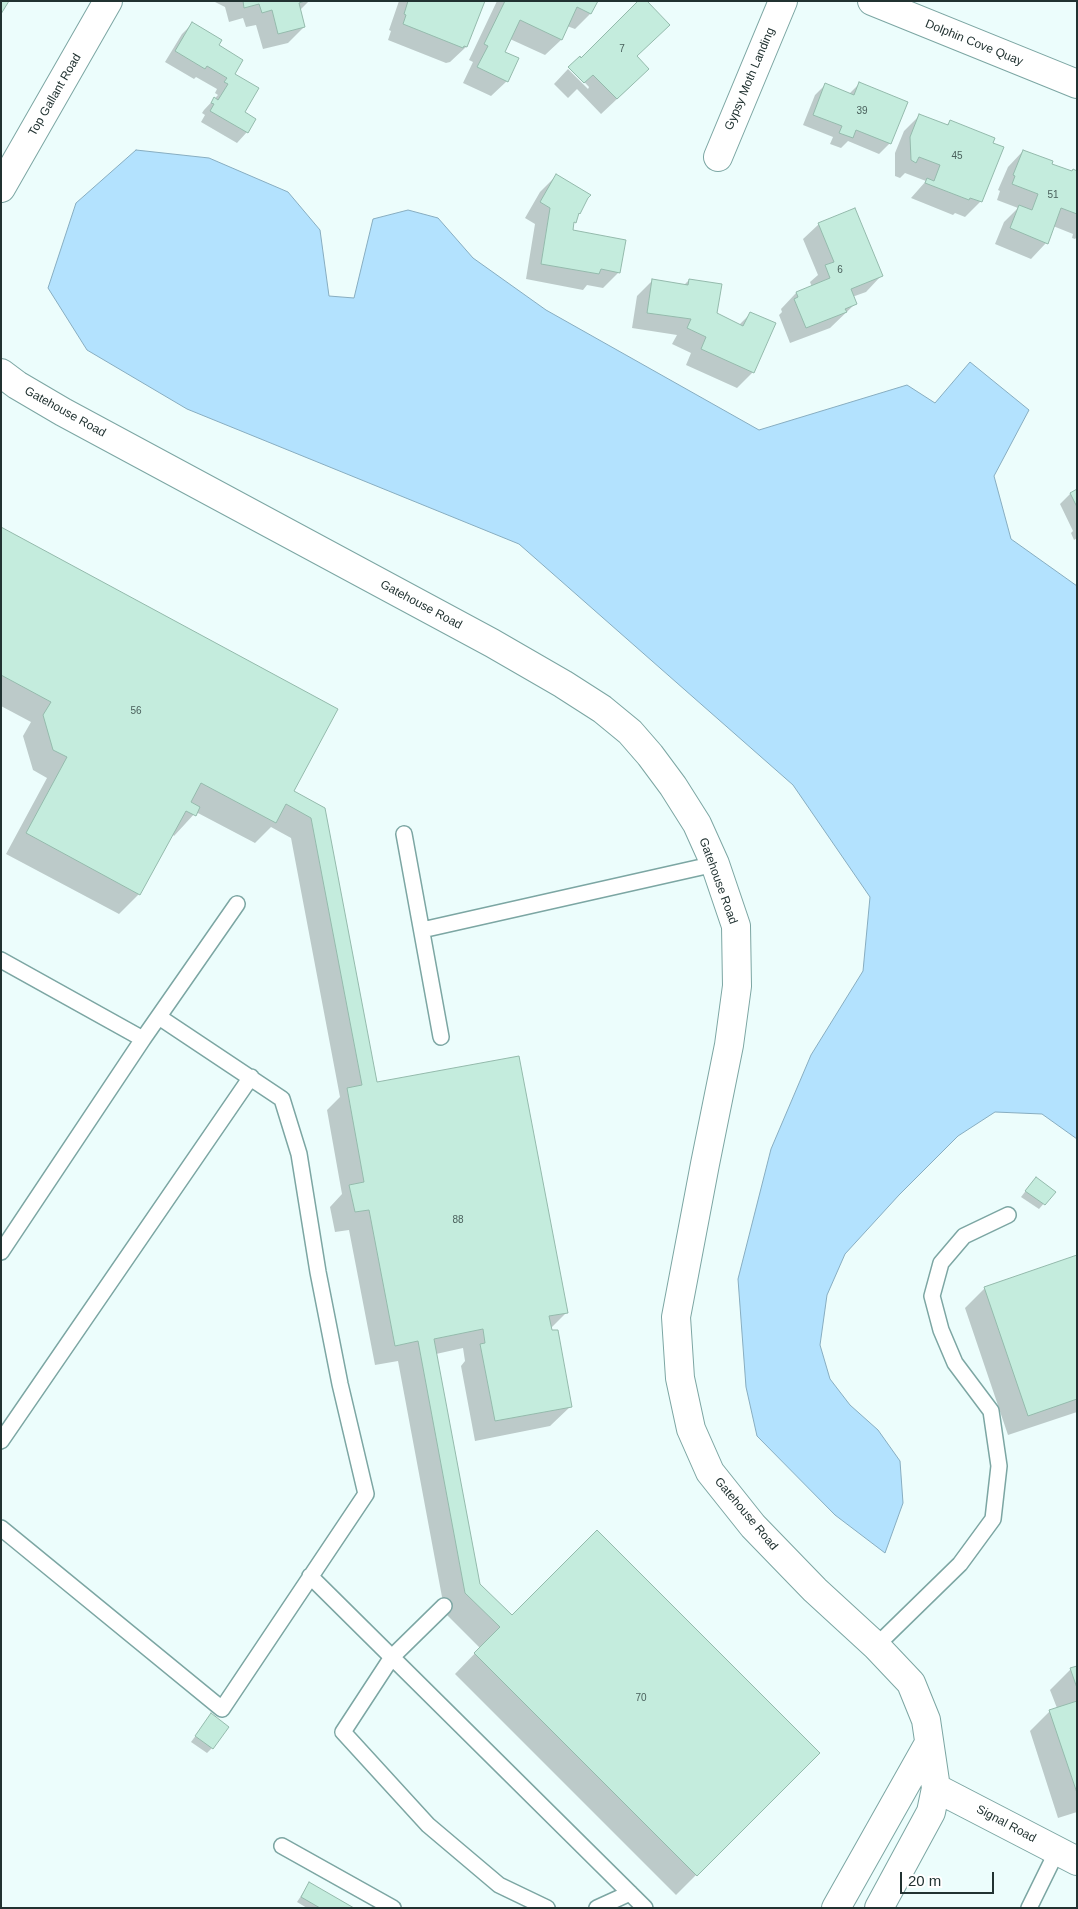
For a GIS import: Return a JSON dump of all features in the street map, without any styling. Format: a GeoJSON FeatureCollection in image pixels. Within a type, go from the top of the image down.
{"type":"FeatureCollection","features":[{"type":"Feature","properties":{"kind":"street","name":"Top Gallant Road"},"geometry":{"type":"LineString","coordinates":[[1,188],[108,1]]}},
{"type":"Feature","properties":{"kind":"street","name":"Gypsy Moth Landing"},"geometry":{"type":"LineString","coordinates":[[718,157],[783,1]]}},
{"type":"Feature","properties":{"kind":"street","name":"Dolphin Cove Quay"},"geometry":{"type":"LineString","coordinates":[[872,1],[1077,84]]}},
{"type":"Feature","properties":{"kind":"street","name":"Gatehouse Road"},"geometry":{"type":"LineString","coordinates":[[1,373],[17,385],[63,412],[492,643],[602,709],[630,732],[656,763],[697,824],[715,864],[736,926],[737,986],[729,1045],[676,1317],[680,1378],[691,1429],[710,1472],[753,1526],[815,1590],[876,1646],[911,1684],[926,1720],[936,1788],[931,1812],[879,1908]]}},
{"type":"Feature","properties":{"kind":"street"},"geometry":{"type":"LineString","coordinates":[[836,1908],[929,1744]]}},
{"type":"Feature","properties":{"kind":"street","name":"Signal Road"},"geometry":{"type":"LineString","coordinates":[[936,1788],[1067,1856]]}},
{"type":"Feature","properties":{"kind":"lane"},"geometry":{"type":"LineString","coordinates":[[404,834],[441,1037]]}},
{"type":"Feature","properties":{"kind":"lane"},"geometry":{"type":"LineString","coordinates":[[422,930],[715,864]]}},
{"type":"Feature","properties":{"kind":"lane"},"geometry":{"type":"LineString","coordinates":[[1,1252],[143,1039],[237,904]]}},
{"type":"Feature","properties":{"kind":"lane"},"geometry":{"type":"LineString","coordinates":[[1,960],[143,1039]]}},
{"type":"Feature","properties":{"kind":"lane"},"geometry":{"type":"LineString","coordinates":[[1,1528],[222,1709],[366,1494],[338,1374],[318,1272],[299,1154],[282,1099],[158,1017]]}},
{"type":"Feature","properties":{"kind":"lane"},"geometry":{"type":"LineString","coordinates":[[1,1441],[251,1077]]}},
{"type":"Feature","properties":{"kind":"lane"},"geometry":{"type":"LineString","coordinates":[[876,1646],[960,1564],[993,1519],[999,1466],[991,1411],[955,1363],[941,1330],[932,1296],[941,1263],[964,1236],[1008,1214]]}},
{"type":"Feature","properties":{"kind":"lane"},"geometry":{"type":"LineString","coordinates":[[310,1576],[645,1908]]}},
{"type":"Feature","properties":{"kind":"lane"},"geometry":{"type":"LineString","coordinates":[[444,1606],[392,1657],[342,1732],[435,1831],[499,1885],[547,1908]]}},
{"type":"Feature","properties":{"kind":"lane"},"geometry":{"type":"LineString","coordinates":[[282,1846],[393,1908]]}},
{"type":"Feature","properties":{"kind":"lane"},"geometry":{"type":"LineString","coordinates":[[1029,1908],[1067,1856]]}},
{"type":"Feature","properties":{"kind":"lane"},"geometry":{"type":"LineString","coordinates":[[597,1908],[630,1893]]}},
{"type":"Feature","properties":{"kind":"water"},"geometry":{"type":"Polygon","coordinates":[[[136,150],[209,158],[288,192],[320,230],[329,296],[354,298],[373,219],[408,210],[438,218],[473,258],[546,310],[759,430],[907,385],[935,403],[970,362],[1029,410],[994,476],[1011,539],[1077,586],[1077,1139],[1042,1114],[995,1112],[958,1136],[899,1195],[845,1254],[827,1295],[820,1345],[830,1379],[850,1405],[878,1430],[900,1461],[903,1503],[885,1553],[835,1515],[757,1436],[746,1387],[738,1279],[771,1149],[811,1055],[863,971],[870,897],[793,785],[519,544],[187,409],[87,350],[48,288],[76,203],[136,150]]]}},
{"type":"Feature","properties":{"kind":"building"},"geometry":{"type":"Polygon","coordinates":[[[1,1],[9,1],[1,14],[1,1]]]}},
{"type":"Feature","properties":{"kind":"building"},"geometry":{"type":"Polygon","coordinates":[[[243,1],[305,1],[299,3],[305,27],[278,34],[272,10],[262,13],[259,4],[244,8],[243,1]]]}},
{"type":"Feature","properties":{"kind":"building"},"geometry":{"type":"Polygon","coordinates":[[[408,1],[485,1],[467,47],[464,46],[463,48],[403,24],[408,1]]]}},
{"type":"Feature","properties":{"kind":"building"},"geometry":{"type":"Polygon","coordinates":[[[505,1],[598,1],[591,14],[577,7],[562,40],[520,20],[505,52],[519,58],[508,82],[477,67],[488,46],[484,44],[505,1]]]}},
{"type":"Feature","properties":{"kind":"building"},"geometry":{"type":"Polygon","coordinates":[[[638,1],[647,1],[670,25],[637,56],[649,69],[617,99],[593,75],[584,83],[568,67],[580,56],[581,58],[638,1]]]}},
{"type":"Feature","properties":{"kind":"building"},"geometry":{"type":"Polygon","coordinates":[[[192,22],[222,40],[219,45],[243,60],[235,74],[259,88],[245,112],[256,119],[248,133],[210,111],[214,104],[211,103],[214,97],[218,100],[228,84],[224,82],[227,78],[207,66],[205,69],[175,51],[192,22]]]}},
{"type":"Feature","properties":{"kind":"building"},"geometry":{"type":"Polygon","coordinates":[[[859,82],[908,102],[891,144],[856,130],[853,138],[839,133],[842,126],[813,115],[825,83],[854,95],[859,82]]]}},
{"type":"Feature","properties":{"kind":"building"},"geometry":{"type":"Polygon","coordinates":[[[919,114],[948,125],[950,120],[995,138],[993,143],[1004,147],[982,202],[970,198],[969,200],[925,183],[927,178],[934,181],[940,165],[919,157],[916,163],[911,160],[910,137],[919,114]]]}},
{"type":"Feature","properties":{"kind":"building"},"geometry":{"type":"Polygon","coordinates":[[[1023,150],[1053,161],[1052,164],[1077,171],[1077,214],[1061,208],[1048,244],[1010,228],[1019,205],[1032,210],[1038,194],[1012,184],[1015,176],[1013,175],[1023,150]]]}},
{"type":"Feature","properties":{"kind":"building"},"geometry":{"type":"Polygon","coordinates":[[[556,174],[591,195],[579,213],[576,223],[574,222],[573,230],[626,240],[620,273],[601,269],[599,274],[541,264],[550,208],[540,202],[556,174]]]}},
{"type":"Feature","properties":{"kind":"building"},"geometry":{"type":"Polygon","coordinates":[[[855,208],[883,276],[851,289],[857,304],[845,309],[847,312],[806,328],[794,299],[798,297],[796,292],[830,278],[825,265],[834,262],[818,223],[855,208]]]}},
{"type":"Feature","properties":{"kind":"building"},"geometry":{"type":"Polygon","coordinates":[[[652,279],[688,285],[689,279],[722,284],[717,313],[743,326],[750,312],[776,323],[754,373],[701,349],[706,337],[687,328],[691,319],[647,313],[652,279]]]}},
{"type":"Feature","properties":{"kind":"building"},"geometry":{"type":"Polygon","coordinates":[[[1077,489],[1077,507],[1070,493],[1077,489]]]}},
{"type":"Feature","properties":{"kind":"building"},"geometry":{"type":"Polygon","coordinates":[[[1,527],[338,709],[294,791],[325,808],[377,1082],[519,1056],[568,1313],[549,1316],[552,1330],[558,1330],[572,1407],[495,1421],[480,1344],[485,1343],[483,1329],[434,1339],[480,1584],[512,1615],[597,1530],[820,1753],[697,1876],[474,1653],[500,1627],[465,1593],[418,1341],[395,1346],[369,1210],[355,1212],[349,1185],[364,1182],[347,1088],[362,1085],[311,818],[286,804],[276,823],[201,783],[191,802],[200,807],[196,816],[186,811],[140,895],[26,833],[67,757],[53,750],[43,715],[51,702],[1,675],[1,527]]]}},
{"type":"Feature","properties":{"kind":"building"},"geometry":{"type":"Polygon","coordinates":[[[1036,1177],[1056,1192],[1045,1205],[1025,1191],[1036,1177]]]}},
{"type":"Feature","properties":{"kind":"building"},"geometry":{"type":"Polygon","coordinates":[[[1077,1255],[1077,1399],[1028,1416],[984,1287],[1077,1255]]]}},
{"type":"Feature","properties":{"kind":"building"},"geometry":{"type":"Polygon","coordinates":[[[1077,1666],[1077,1688],[1070,1668],[1077,1666]]]}},
{"type":"Feature","properties":{"kind":"building"},"geometry":{"type":"Polygon","coordinates":[[[1077,1701],[1077,1793],[1049,1710],[1077,1701]]]}},
{"type":"Feature","properties":{"kind":"building"},"geometry":{"type":"Polygon","coordinates":[[[211,1713],[229,1727],[213,1749],[195,1736],[211,1713]]]}},
{"type":"Feature","properties":{"kind":"building"},"geometry":{"type":"Polygon","coordinates":[[[309,1882],[354,1908],[320,1908],[301,1897],[309,1882]]]}}]}
